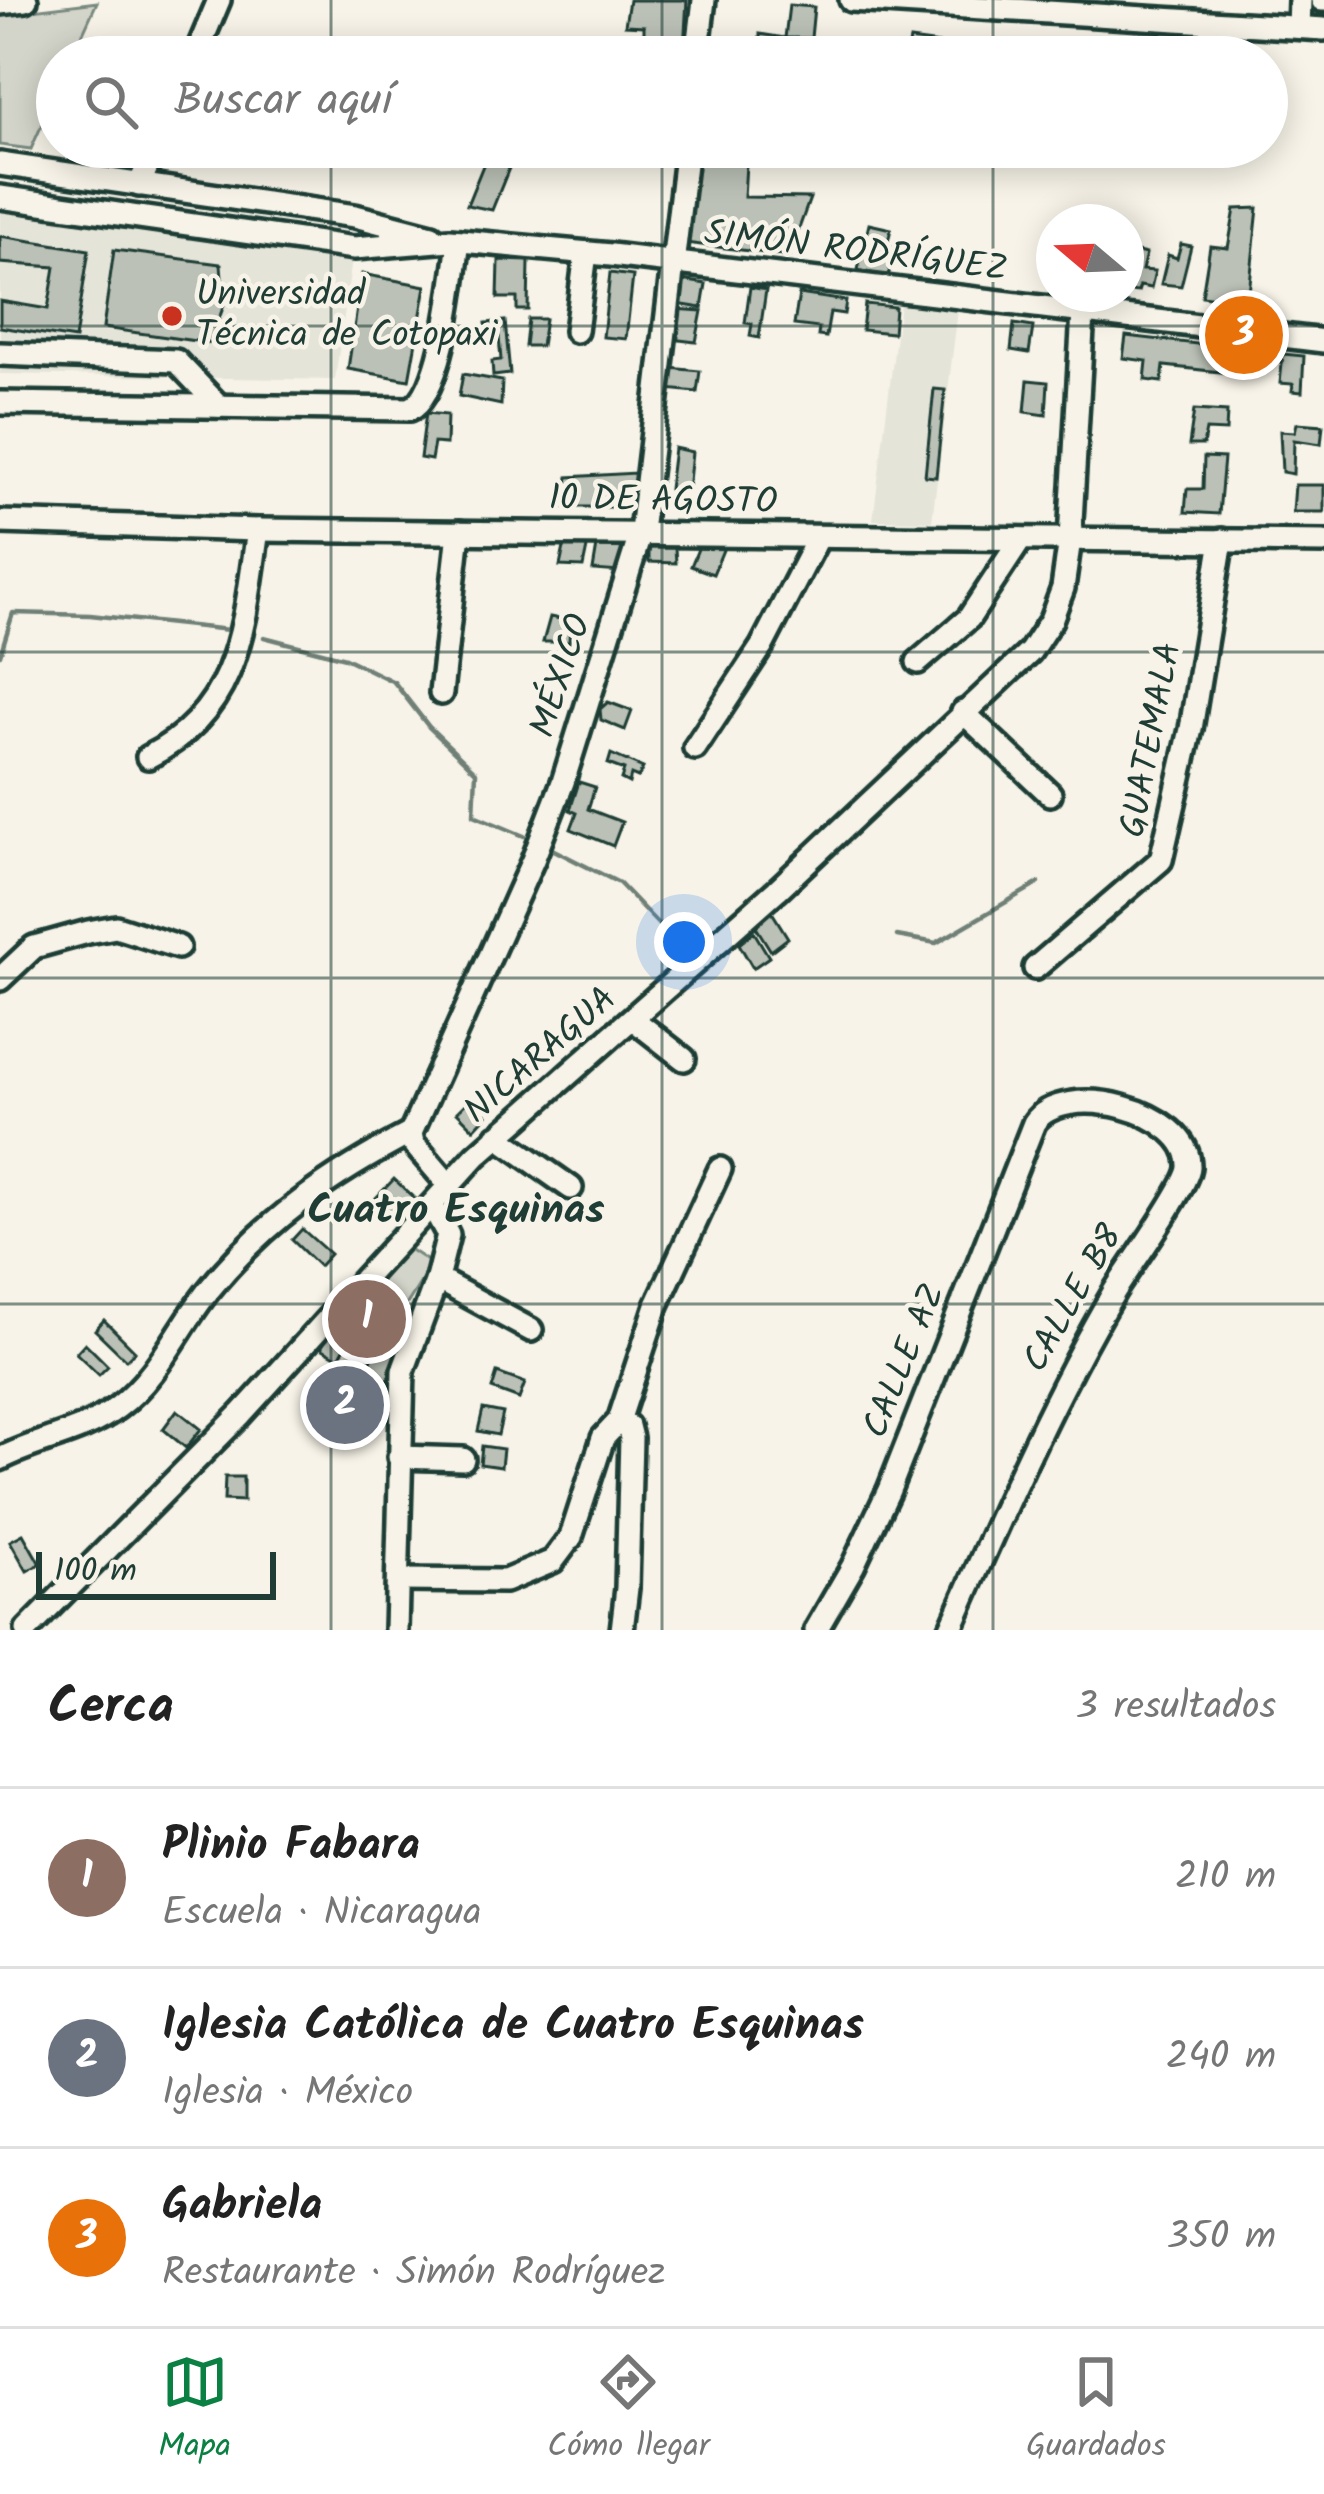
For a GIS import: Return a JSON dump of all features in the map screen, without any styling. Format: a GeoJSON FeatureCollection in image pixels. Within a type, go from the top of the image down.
{"type":"FeatureCollection","features":[{"type":"Feature","properties":{"kind":"street"},"geometry":{"type":"LineString","coordinates":[[0,3],[26,0]]}},
{"type":"Feature","properties":{"kind":"street"},"geometry":{"type":"LineString","coordinates":[[204,36],[220,0]]}},
{"type":"Feature","properties":{"kind":"street"},"geometry":{"type":"LineString","coordinates":[[700,36],[704,0]]}},
{"type":"Feature","properties":{"kind":"street"},"geometry":{"type":"LineString","coordinates":[[851,0],[1324,28]]}},
{"type":"Feature","properties":{"kind":"street"},"geometry":{"type":"LineString","coordinates":[[1299,27],[1300,0]]}},
{"type":"Feature","properties":{"kind":"street"},"geometry":{"type":"LineString","coordinates":[[0,164],[355,216],[455,240]]}},
{"type":"Feature","properties":{"kind":"street"},"geometry":{"type":"LineString","coordinates":[[139,185],[147,168]]}},
{"type":"Feature","properties":{"kind":"street","name":"MÉXICO"},"geometry":{"type":"LineString","coordinates":[[411,1133],[541,841],[641,532],[684,168]]}},
{"type":"Feature","properties":{"kind":"street"},"geometry":{"type":"LineString","coordinates":[[0,197],[354,248],[455,240]]}},
{"type":"Feature","properties":{"kind":"street"},"geometry":{"type":"LineString","coordinates":[[0,403],[410,409],[422,404],[429,392],[449,310],[455,240]]}},
{"type":"Feature","properties":{"kind":"street","name":"SIMÓN RODRÍGUEZ"},"geometry":{"type":"LineString","coordinates":[[455,240],[1036,306]]}},
{"type":"Feature","properties":{"kind":"street"},"geometry":{"type":"LineString","coordinates":[[576,331],[586,253]]}},
{"type":"Feature","properties":{"kind":"street","name":"NICARAGUA"},"geometry":{"type":"LineString","coordinates":[[27,1630],[241,1414],[496,1136],[634,1020],[1030,652],[1051,620],[1063,588],[1083,312]]}},
{"type":"Feature","properties":{"kind":"street","name":"SIMÓN RODRÍGUEZ"},"geometry":{"type":"LineString","coordinates":[[1091,312],[1324,341]]}},
{"type":"Feature","properties":{"kind":"street"},"geometry":{"type":"LineString","coordinates":[[0,354],[176,361],[219,406]]}},
{"type":"Feature","properties":{"kind":"street","name":"10 DE AGOSTO"},"geometry":{"type":"LineString","coordinates":[[0,522],[258,530],[1324,542]]}},
{"type":"Feature","properties":{"kind":"street"},"geometry":{"type":"LineString","coordinates":[[148,758],[188,731],[219,694],[234,664],[258,530]]}},
{"type":"Feature","properties":{"kind":"street"},"geometry":{"type":"LineString","coordinates":[[441,693],[459,532]]}},
{"type":"Feature","properties":{"kind":"street"},"geometry":{"type":"LineString","coordinates":[[695,748],[762,646],[818,538]]}},
{"type":"Feature","properties":{"kind":"street"},"geometry":{"type":"LineString","coordinates":[[918,662],[969,618],[1021,539]]}},
{"type":"Feature","properties":{"kind":"street","name":"GUATEMALA"},"geometry":{"type":"LineString","coordinates":[[1036,968],[1161,860],[1191,729],[1222,540]]}},
{"type":"Feature","properties":{"kind":"street"},"geometry":{"type":"LineString","coordinates":[[963,712],[1050,794]]}},
{"type":"Feature","properties":{"kind":"street"},"geometry":{"type":"LineString","coordinates":[[0,980],[34,947],[88,932],[116,927],[178,947]]}},
{"type":"Feature","properties":{"kind":"street"},"geometry":{"type":"LineString","coordinates":[[634,1020],[684,1059]]}},
{"type":"Feature","properties":{"kind":"street","name":"CALLE B8"},"geometry":{"type":"LineString","coordinates":[[950,1630],[1042,1422],[1125,1274],[1185,1181],[1189,1165],[1184,1146],[1166,1127],[1143,1114],[1090,1102],[1042,1110]]}},
{"type":"Feature","properties":{"kind":"street","name":"CALLE AZ"},"geometry":{"type":"LineString","coordinates":[[815,1630],[853,1566],[889,1490],[1042,1110]]}},
{"type":"Feature","properties":{"kind":"street"},"geometry":{"type":"LineString","coordinates":[[0,1459],[99,1420],[119,1407],[147,1379],[207,1292],[250,1244],[331,1177],[411,1133],[413,1143],[448,1184]]}},
{"type":"Feature","properties":{"kind":"street"},"geometry":{"type":"LineString","coordinates":[[496,1136],[571,1188]]}},
{"type":"Feature","properties":{"kind":"street"},"geometry":{"type":"LineString","coordinates":[[398,1580],[505,1581],[553,1561],[571,1537],[603,1438],[619,1421],[656,1305],[720,1169]]}},
{"type":"Feature","properties":{"kind":"street"},"geometry":{"type":"LineString","coordinates":[[396,1630],[404,1371],[448,1235],[432,1204]]}},
{"type":"Feature","properties":{"kind":"street"},"geometry":{"type":"LineString","coordinates":[[437,1279],[531,1330]]}},
{"type":"Feature","properties":{"kind":"street"},"geometry":{"type":"LineString","coordinates":[[619,1421],[628,1426],[631,1438],[622,1630]]}},
{"type":"Feature","properties":{"kind":"street"},"geometry":{"type":"LineString","coordinates":[[399,1457],[463,1460]]}},
{"type":"Feature","properties":{"kind":"shaded area"},"geometry":{"type":"Polygon","coordinates":[[[97,2],[82,36],[36,36],[36,138],[31,149],[0,145],[0,14],[97,2]]]}},
{"type":"Feature","properties":{"kind":"shaded area","name":"Universidad Técnica de Cotopaxi"},"geometry":{"type":"Polygon","coordinates":[[[0,210],[352,259],[335,380],[0,374],[0,210]]]}},
{"type":"Feature","properties":{"kind":"shaded area"},"geometry":{"type":"Polygon","coordinates":[[[900,303],[958,310],[932,521],[873,520],[900,303]]]}},
{"type":"Feature","properties":{"kind":"shaded area"},"geometry":{"type":"Polygon","coordinates":[[[403,1245],[432,1264],[397,1320],[368,1302],[403,1245]]]}},
{"type":"Feature","properties":{"kind":"building"},"geometry":{"type":"Polygon","coordinates":[[[629,0],[687,0],[685,36],[638,36],[644,33],[644,26],[625,25],[629,0]]]}},
{"type":"Feature","properties":{"kind":"building"},"geometry":{"type":"Polygon","coordinates":[[[789,5],[814,7],[811,36],[785,36],[789,5]]]}},
{"type":"Feature","properties":{"kind":"building"},"geometry":{"type":"Polygon","coordinates":[[[482,168],[509,168],[492,210],[467,205],[482,168]]]}},
{"type":"Feature","properties":{"kind":"building"},"geometry":{"type":"Polygon","coordinates":[[[692,168],[720,168],[719,186],[690,184],[692,168]]]}},
{"type":"Feature","properties":{"kind":"building"},"geometry":{"type":"Polygon","coordinates":[[[694,168],[746,168],[744,197],[810,198],[789,256],[685,243],[694,168]]]}},
{"type":"Feature","properties":{"kind":"building"},"geometry":{"type":"Polygon","coordinates":[[[1258,208],[1248,302],[1202,296],[1210,246],[1228,248],[1235,209],[1258,208]]]}},
{"type":"Feature","properties":{"kind":"building"},"geometry":{"type":"Polygon","coordinates":[[[869,224],[891,229],[887,246],[895,248],[888,277],[858,270],[869,224]]]}},
{"type":"Feature","properties":{"kind":"building"},"geometry":{"type":"Polygon","coordinates":[[[0,236],[89,250],[75,339],[0,327],[0,301],[48,309],[55,267],[0,263],[0,236]]]}},
{"type":"Feature","properties":{"kind":"building"},"geometry":{"type":"Polygon","coordinates":[[[1181,244],[1191,246],[1181,286],[1161,284],[1168,255],[1177,258],[1181,244]]]}},
{"type":"Feature","properties":{"kind":"building"},"geometry":{"type":"Polygon","coordinates":[[[114,250],[221,264],[224,305],[210,343],[103,328],[114,250]]]}},
{"type":"Feature","properties":{"kind":"building"},"geometry":{"type":"Polygon","coordinates":[[[499,260],[529,261],[528,310],[517,310],[517,298],[498,298],[499,260]]]}},
{"type":"Feature","properties":{"kind":"building"},"geometry":{"type":"Polygon","coordinates":[[[1144,270],[1155,271],[1151,288],[1144,287],[1144,270]]]}},
{"type":"Feature","properties":{"kind":"building"},"geometry":{"type":"Polygon","coordinates":[[[610,273],[633,276],[626,339],[603,337],[610,273]]]}},
{"type":"Feature","properties":{"kind":"building"},"geometry":{"type":"Polygon","coordinates":[[[362,274],[426,286],[409,380],[348,369],[362,274]]]}},
{"type":"Feature","properties":{"kind":"building"},"geometry":{"type":"Polygon","coordinates":[[[682,280],[706,284],[702,308],[677,304],[682,280]]]}},
{"type":"Feature","properties":{"kind":"building"},"geometry":{"type":"Polygon","coordinates":[[[750,287],[766,290],[759,338],[750,336],[752,324],[745,323],[750,287]]]}},
{"type":"Feature","properties":{"kind":"building"},"geometry":{"type":"Polygon","coordinates":[[[799,294],[846,301],[844,314],[830,312],[826,337],[818,336],[819,328],[794,325],[799,294]]]}},
{"type":"Feature","properties":{"kind":"building"},"geometry":{"type":"Polygon","coordinates":[[[865,304],[895,307],[893,333],[862,330],[865,304]]]}},
{"type":"Feature","properties":{"kind":"building"},"geometry":{"type":"Polygon","coordinates":[[[674,309],[702,311],[696,342],[671,339],[674,309]]]}},
{"type":"Feature","properties":{"kind":"building"},"geometry":{"type":"Polygon","coordinates":[[[528,319],[545,319],[541,346],[525,346],[528,319]]]}},
{"type":"Feature","properties":{"kind":"building"},"geometry":{"type":"Polygon","coordinates":[[[505,321],[510,374],[493,376],[492,361],[501,360],[499,337],[488,338],[486,323],[505,321]]]}},
{"type":"Feature","properties":{"kind":"building"},"geometry":{"type":"Polygon","coordinates":[[[1014,324],[1033,327],[1029,353],[1011,350],[1014,324]]]}},
{"type":"Feature","properties":{"kind":"building"},"geometry":{"type":"Polygon","coordinates":[[[1126,336],[1233,348],[1230,373],[1164,366],[1162,382],[1145,380],[1147,361],[1123,358],[1126,336]]]}},
{"type":"Feature","properties":{"kind":"building"},"geometry":{"type":"Polygon","coordinates":[[[1237,349],[1256,350],[1255,373],[1236,372],[1237,349]]]}},
{"type":"Feature","properties":{"kind":"building"},"geometry":{"type":"Polygon","coordinates":[[[1283,354],[1304,356],[1302,392],[1292,391],[1293,384],[1280,383],[1283,354]]]}},
{"type":"Feature","properties":{"kind":"building"},"geometry":{"type":"Polygon","coordinates":[[[670,368],[700,371],[697,392],[666,389],[670,368]]]}},
{"type":"Feature","properties":{"kind":"building"},"geometry":{"type":"Polygon","coordinates":[[[463,374],[502,381],[501,405],[459,396],[463,374]]]}},
{"type":"Feature","properties":{"kind":"building"},"geometry":{"type":"Polygon","coordinates":[[[1028,380],[1048,382],[1046,415],[1025,412],[1028,380]]]}},
{"type":"Feature","properties":{"kind":"building"},"geometry":{"type":"Polygon","coordinates":[[[934,389],[945,390],[936,477],[925,476],[934,389]]]}},
{"type":"Feature","properties":{"kind":"building"},"geometry":{"type":"Polygon","coordinates":[[[1194,410],[1227,412],[1226,431],[1206,430],[1203,445],[1189,445],[1194,410]]]}},
{"type":"Feature","properties":{"kind":"building"},"geometry":{"type":"Polygon","coordinates":[[[426,413],[447,415],[446,444],[434,443],[431,460],[420,458],[426,413]]]}},
{"type":"Feature","properties":{"kind":"building"},"geometry":{"type":"Polygon","coordinates":[[[1297,423],[1323,425],[1321,444],[1294,440],[1293,474],[1282,472],[1280,431],[1295,432],[1297,423]]]}},
{"type":"Feature","properties":{"kind":"building"},"geometry":{"type":"Polygon","coordinates":[[[674,448],[692,452],[688,491],[669,489],[674,448]]]}},
{"type":"Feature","properties":{"kind":"building"},"geometry":{"type":"Polygon","coordinates":[[[1204,457],[1224,458],[1219,514],[1185,512],[1187,489],[1203,489],[1204,457]]]}},
{"type":"Feature","properties":{"kind":"building"},"geometry":{"type":"Polygon","coordinates":[[[635,473],[633,507],[564,507],[568,477],[635,473]]]}},
{"type":"Feature","properties":{"kind":"building"},"geometry":{"type":"Polygon","coordinates":[[[1295,485],[1324,485],[1324,512],[1293,512],[1295,485]]]}},
{"type":"Feature","properties":{"kind":"building"},"geometry":{"type":"Polygon","coordinates":[[[566,538],[589,538],[583,567],[560,566],[566,538]]]}},
{"type":"Feature","properties":{"kind":"building"},"geometry":{"type":"Polygon","coordinates":[[[598,540],[630,540],[620,572],[593,570],[598,540]]]}},
{"type":"Feature","properties":{"kind":"building"},"geometry":{"type":"Polygon","coordinates":[[[700,544],[725,545],[713,574],[691,566],[700,544]]]}},
{"type":"Feature","properties":{"kind":"building"},"geometry":{"type":"Polygon","coordinates":[[[649,548],[675,548],[676,563],[649,562],[649,548]]]}},
{"type":"Feature","properties":{"kind":"building"},"geometry":{"type":"Polygon","coordinates":[[[550,617],[570,621],[569,642],[543,642],[550,617]]]}},
{"type":"Feature","properties":{"kind":"building"},"geometry":{"type":"Polygon","coordinates":[[[608,702],[632,711],[625,730],[601,720],[600,709],[608,702]]]}},
{"type":"Feature","properties":{"kind":"building"},"geometry":{"type":"Polygon","coordinates":[[[611,754],[643,768],[638,778],[631,775],[629,783],[621,779],[624,770],[608,764],[611,754]]]}},
{"type":"Feature","properties":{"kind":"building"},"geometry":{"type":"Polygon","coordinates":[[[579,782],[595,787],[588,809],[622,822],[613,846],[571,829],[577,813],[570,810],[579,782]]]}},
{"type":"Feature","properties":{"kind":"building"},"geometry":{"type":"Polygon","coordinates":[[[767,904],[788,938],[771,951],[751,919],[767,904]]]}},
{"type":"Feature","properties":{"kind":"building"},"geometry":{"type":"Polygon","coordinates":[[[754,932],[769,957],[753,968],[739,944],[754,932]]]}},
{"type":"Feature","properties":{"kind":"building"},"geometry":{"type":"Polygon","coordinates":[[[470,1099],[487,1115],[474,1129],[457,1112],[470,1099]]]}},
{"type":"Feature","properties":{"kind":"building"},"geometry":{"type":"Polygon","coordinates":[[[394,1179],[415,1199],[393,1222],[372,1202],[394,1179]]]}},
{"type":"Feature","properties":{"kind":"building"},"geometry":{"type":"Polygon","coordinates":[[[302,1229],[330,1254],[319,1266],[292,1240],[302,1229]]]}},
{"type":"Feature","properties":{"kind":"building"},"geometry":{"type":"Polygon","coordinates":[[[353,1308],[377,1322],[368,1339],[344,1326],[353,1308]]]}},
{"type":"Feature","properties":{"kind":"building"},"geometry":{"type":"Polygon","coordinates":[[[104,1320],[135,1351],[126,1360],[95,1330],[104,1320]]]}},
{"type":"Feature","properties":{"kind":"building"},"geometry":{"type":"Polygon","coordinates":[[[382,1326],[403,1333],[388,1381],[367,1374],[382,1326]]]}},
{"type":"Feature","properties":{"kind":"building"},"geometry":{"type":"Polygon","coordinates":[[[333,1328],[350,1338],[339,1358],[321,1348],[333,1328]]]}},
{"type":"Feature","properties":{"kind":"building"},"geometry":{"type":"Polygon","coordinates":[[[85,1343],[108,1366],[99,1375],[76,1353],[85,1343]]]}},
{"type":"Feature","properties":{"kind":"building"},"geometry":{"type":"Polygon","coordinates":[[[342,1359],[366,1371],[358,1387],[334,1375],[342,1359]]]}},
{"type":"Feature","properties":{"kind":"building"},"geometry":{"type":"Polygon","coordinates":[[[497,1373],[525,1383],[519,1399],[492,1389],[497,1373]]]}},
{"type":"Feature","properties":{"kind":"building"},"geometry":{"type":"Polygon","coordinates":[[[329,1388],[368,1399],[361,1422],[323,1412],[329,1388]]]}},
{"type":"Feature","properties":{"kind":"building"},"geometry":{"type":"Polygon","coordinates":[[[483,1409],[503,1413],[498,1435],[478,1431],[483,1409]]]}},
{"type":"Feature","properties":{"kind":"building"},"geometry":{"type":"Polygon","coordinates":[[[177,1410],[201,1429],[186,1448],[163,1429],[177,1410]]]}},
{"type":"Feature","properties":{"kind":"building"},"geometry":{"type":"Polygon","coordinates":[[[482,1446],[503,1449],[501,1467],[480,1464],[482,1446]]]}},
{"type":"Feature","properties":{"kind":"building"},"geometry":{"type":"Polygon","coordinates":[[[225,1477],[243,1477],[243,1501],[224,1500],[225,1477]]]}},
{"type":"Feature","properties":{"kind":"building"},"geometry":{"type":"Polygon","coordinates":[[[23,1534],[40,1564],[27,1571],[10,1541],[23,1534]]]}},
{"type":"Feature","properties":{"kind":"waterway"},"geometry":{"type":"LineString","coordinates":[[0,655],[13,613],[90,615],[229,630]]}},
{"type":"Feature","properties":{"kind":"waterway"},"geometry":{"type":"LineString","coordinates":[[264,637],[345,658],[394,682],[429,727],[476,772],[474,815],[524,836]]}},
{"type":"Feature","properties":{"kind":"waterway"},"geometry":{"type":"LineString","coordinates":[[550,848],[619,883],[681,948]]}},
{"type":"Feature","properties":{"kind":"waterway"},"geometry":{"type":"LineString","coordinates":[[897,936],[936,943],[1039,883]]}},
{"type":"Feature","properties":{"kind":"place","name":"Universidad Técnica de Cotopaxi"},"geometry":{"type":"Point","coordinates":[172,316]}},
{"type":"Feature","properties":{"kind":"place","name":"Gabriela"},"geometry":{"type":"Point","coordinates":[1244,335]}},
{"type":"Feature","properties":{"kind":"place","name":"Plinio Fabara"},"geometry":{"type":"Point","coordinates":[367,1319]}},
{"type":"Feature","properties":{"kind":"place","name":"Iglesia Católica de Cuatro Esquinas"},"geometry":{"type":"Point","coordinates":[345,1405]}},
{"type":"Feature","properties":{"kind":"district","name":"Cuatro Esquinas"},"geometry":{"type":"Point","coordinates":[456,1211]}}]}
